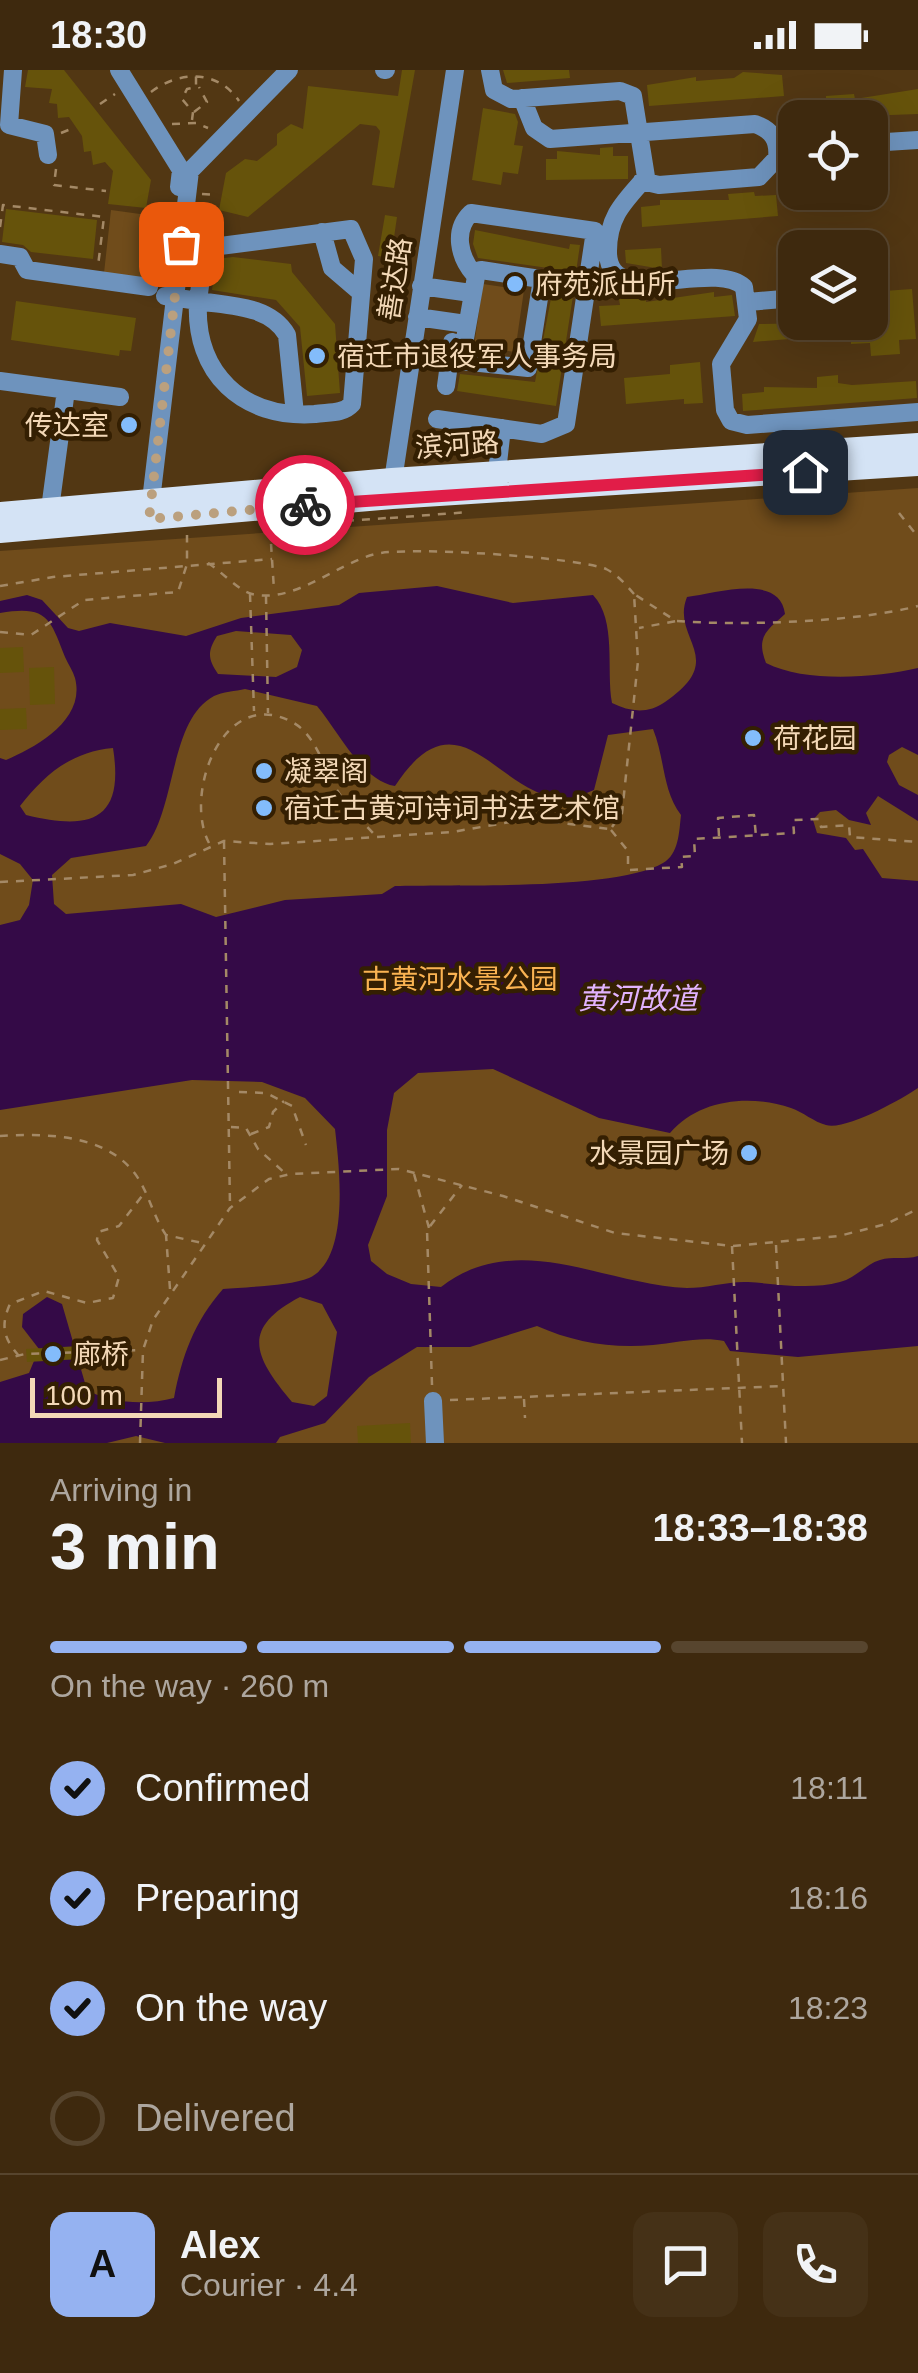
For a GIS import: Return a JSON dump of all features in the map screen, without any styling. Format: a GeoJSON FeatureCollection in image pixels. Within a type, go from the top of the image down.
{"type":"FeatureCollection","features":[{"type":"Feature","properties":{"kind":"main road","name":"滨河路"},"geometry":{"type":"LineString","coordinates":[[392,488],[496,472],[906,450]]}},
{"type":"Feature","properties":{"kind":"main road","name":"滨河路"},"geometry":{"type":"LineString","coordinates":[[0,532],[145,510],[906,450]]}},
{"type":"Feature","properties":{"kind":"main road","name":"滨河路"},"geometry":{"type":"LineString","coordinates":[[0,513],[145,510]]}},
{"type":"Feature","properties":{"kind":"street"},"geometry":{"type":"LineString","coordinates":[[13,70],[4,125],[45,134],[48,155]]}},
{"type":"Feature","properties":{"kind":"street"},"geometry":{"type":"LineString","coordinates":[[163,293],[190,171],[289,70]]}},
{"type":"Feature","properties":{"kind":"street","name":"善达路"},"geometry":{"type":"LineString","coordinates":[[392,488],[454,70]]}},
{"type":"Feature","properties":{"kind":"street"},"geometry":{"type":"LineString","coordinates":[[490,70],[491,85],[499,95],[522,98],[629,92],[636,102],[647,171],[613,216],[608,258],[616,274],[631,282],[727,276],[744,287],[748,302],[746,326],[721,364],[725,410],[731,422],[746,425],[910,413],[906,450]]}},
{"type":"Feature","properties":{"kind":"street"},"geometry":{"type":"LineString","coordinates":[[124,77],[181,170],[163,293],[145,510]]}},
{"type":"Feature","properties":{"kind":"street"},"geometry":{"type":"LineString","coordinates":[[522,98],[534,128],[550,139],[755,124],[778,140]]}},
{"type":"Feature","properties":{"kind":"street"},"geometry":{"type":"LineString","coordinates":[[888,142],[918,140]]}},
{"type":"Feature","properties":{"kind":"street"},"geometry":{"type":"LineString","coordinates":[[642,182],[659,186],[759,177],[778,159]]}},
{"type":"Feature","properties":{"kind":"street"},"geometry":{"type":"LineString","coordinates":[[437,419],[542,434],[566,424],[595,231],[475,212],[464,220],[460,242],[462,258],[474,274]]}},
{"type":"Feature","properties":{"kind":"street"},"geometry":{"type":"LineString","coordinates":[[351,228],[364,259],[360,292],[352,404],[345,411],[296,414],[264,408],[218,378],[201,352],[198,300],[205,248],[351,228]]}},
{"type":"Feature","properties":{"kind":"street"},"geometry":{"type":"LineString","coordinates":[[322,232],[332,268],[360,292]]}},
{"type":"Feature","properties":{"kind":"street"},"geometry":{"type":"LineString","coordinates":[[0,254],[20,256],[27,270],[97,279],[260,312],[282,326],[287,335],[296,414]]}},
{"type":"Feature","properties":{"kind":"street"},"geometry":{"type":"LineString","coordinates":[[446,386],[474,274],[481,270],[587,286]]}},
{"type":"Feature","properties":{"kind":"street"},"geometry":{"type":"LineString","coordinates":[[460,323],[461,361],[525,370],[542,279]]}},
{"type":"Feature","properties":{"kind":"street"},"geometry":{"type":"LineString","coordinates":[[422,286],[470,293]]}},
{"type":"Feature","properties":{"kind":"street"},"geometry":{"type":"LineString","coordinates":[[748,302],[778,299]]}},
{"type":"Feature","properties":{"kind":"street"},"geometry":{"type":"LineString","coordinates":[[417,317],[460,323]]}},
{"type":"Feature","properties":{"kind":"street"},"geometry":{"type":"LineString","coordinates":[[0,381],[120,396]]}},
{"type":"Feature","properties":{"kind":"street"},"geometry":{"type":"LineString","coordinates":[[50,509],[66,390]]}},
{"type":"Feature","properties":{"kind":"street"},"geometry":{"type":"LineString","coordinates":[[880,415],[906,450]]}},
{"type":"Feature","properties":{"kind":"street"},"geometry":{"type":"LineString","coordinates":[[496,472],[502,428]]}},
{"type":"Feature","properties":{"kind":"street"},"geometry":{"type":"LineString","coordinates":[[432,1400],[435,1443]]}},
{"type":"Feature","properties":{"kind":"path"},"geometry":{"type":"LineString","coordinates":[[196,75],[196,87]]}},
{"type":"Feature","properties":{"kind":"path"},"geometry":{"type":"LineString","coordinates":[[140,104],[166,80],[196,75],[229,88],[245,115]]}},
{"type":"Feature","properties":{"kind":"path"},"geometry":{"type":"LineString","coordinates":[[100,104],[124,77]]}},
{"type":"Feature","properties":{"kind":"path"},"geometry":{"type":"LineString","coordinates":[[192,112],[208,102],[206,94],[196,87],[188,89],[182,99],[192,112],[192,122]]}},
{"type":"Feature","properties":{"kind":"path"},"geometry":{"type":"LineString","coordinates":[[158,132],[171,124],[192,122],[221,139]]}},
{"type":"Feature","properties":{"kind":"path"},"geometry":{"type":"LineString","coordinates":[[48,155],[57,163],[54,185],[106,192]]}},
{"type":"Feature","properties":{"kind":"path"},"geometry":{"type":"LineString","coordinates":[[0,227],[2,205],[104,217],[97,279]]}},
{"type":"Feature","properties":{"kind":"path"},"geometry":{"type":"LineString","coordinates":[[899,513],[918,537]]}},
{"type":"Feature","properties":{"kind":"path"},"geometry":{"type":"LineString","coordinates":[[270,527],[274,592]]}},
{"type":"Feature","properties":{"kind":"path"},"geometry":{"type":"LineString","coordinates":[[0,632],[31,635],[66,612],[102,596],[178,592],[187,564],[187,534]]}},
{"type":"Feature","properties":{"kind":"path"},"geometry":{"type":"LineString","coordinates":[[208,563],[250,594],[297,590],[350,562],[375,554],[428,550],[602,568],[676,621]]}},
{"type":"Feature","properties":{"kind":"path"},"geometry":{"type":"LineString","coordinates":[[0,586],[272,558]]}},
{"type":"Feature","properties":{"kind":"path"},"geometry":{"type":"LineString","coordinates":[[266,593],[268,715]]}},
{"type":"Feature","properties":{"kind":"path"},"geometry":{"type":"LineString","coordinates":[[250,594],[254,713]]}},
{"type":"Feature","properties":{"kind":"path"},"geometry":{"type":"LineString","coordinates":[[610,829],[622,813],[627,774],[638,661],[634,594]]}},
{"type":"Feature","properties":{"kind":"path"},"geometry":{"type":"LineString","coordinates":[[638,628],[676,621],[840,617],[918,606]]}},
{"type":"Feature","properties":{"kind":"path"},"geometry":{"type":"LineString","coordinates":[[210,844],[199,825],[211,760],[224,734],[240,718],[254,713],[294,722],[310,739],[334,785],[374,835]]}},
{"type":"Feature","properties":{"kind":"path"},"geometry":{"type":"LineString","coordinates":[[719,838],[718,818],[754,814],[756,836]]}},
{"type":"Feature","properties":{"kind":"path"},"geometry":{"type":"LineString","coordinates":[[0,882],[133,875],[173,864],[224,840],[270,844],[452,832],[528,819],[610,829],[628,851],[628,870],[682,867],[681,857],[695,856],[694,839],[794,833],[793,820],[820,819],[821,827],[849,825],[850,838],[918,842]]}},
{"type":"Feature","properties":{"kind":"path"},"geometry":{"type":"LineString","coordinates":[[224,840],[230,1208]]}},
{"type":"Feature","properties":{"kind":"path"},"geometry":{"type":"LineString","coordinates":[[239,1092],[266,1093],[284,1100],[299,1117],[306,1145]]}},
{"type":"Feature","properties":{"kind":"path"},"geometry":{"type":"LineString","coordinates":[[250,1134],[269,1127],[273,1112],[284,1100]]}},
{"type":"Feature","properties":{"kind":"path"},"geometry":{"type":"LineString","coordinates":[[228,1126],[246,1128],[258,1149],[286,1175]]}},
{"type":"Feature","properties":{"kind":"path"},"geometry":{"type":"LineString","coordinates":[[0,1136],[38,1134],[90,1142],[124,1161],[166,1235],[170,1291]]}},
{"type":"Feature","properties":{"kind":"path"},"geometry":{"type":"LineString","coordinates":[[140,1443],[142,1350],[170,1291],[230,1208],[250,1190],[286,1175],[400,1169],[463,1184],[615,1233],[732,1246],[776,1245],[866,1231],[918,1209]]}},
{"type":"Feature","properties":{"kind":"path"},"geometry":{"type":"LineString","coordinates":[[413,1172],[429,1228],[432,1400],[783,1386]]}},
{"type":"Feature","properties":{"kind":"path"},"geometry":{"type":"LineString","coordinates":[[429,1228],[463,1184]]}},
{"type":"Feature","properties":{"kind":"path"},"geometry":{"type":"LineString","coordinates":[[19,1356],[3,1340],[2,1327],[10,1304],[44,1291],[87,1303],[113,1298],[119,1277],[96,1240],[98,1232],[120,1226],[145,1192]]}},
{"type":"Feature","properties":{"kind":"path"},"geometry":{"type":"LineString","coordinates":[[166,1235],[203,1243]]}},
{"type":"Feature","properties":{"kind":"path"},"geometry":{"type":"LineString","coordinates":[[776,1245],[786,1443]]}},
{"type":"Feature","properties":{"kind":"path"},"geometry":{"type":"LineString","coordinates":[[732,1246],[742,1443]]}},
{"type":"Feature","properties":{"kind":"path"},"geometry":{"type":"LineString","coordinates":[[0,1360],[25,1354],[142,1350]]}},
{"type":"Feature","properties":{"kind":"path"},"geometry":{"type":"LineString","coordinates":[[524,1397],[525,1418]]}},
{"type":"Feature","properties":{"kind":"green space"},"geometry":{"type":"Polygon","coordinates":[[[111,210],[162,217],[154,283],[104,273],[111,210]]]}},
{"type":"Feature","properties":{"kind":"green space"},"geometry":{"type":"Polygon","coordinates":[[[483,284],[524,290],[515,352],[474,346],[483,284]]]}},
{"type":"Feature","properties":{"kind":"green space","name":"古黄河水景公园"},"geometry":{"type":"Polygon","coordinates":[[[918,488],[918,1443],[0,1443],[0,551],[918,488]]]}},
{"type":"Feature","properties":{"kind":"water","name":"黄河故道"},"geometry":{"type":"Polygon","coordinates":[[[437,586],[513,603],[593,595],[608,631],[612,703],[632,710],[646,710],[665,702],[684,687],[693,673],[696,661],[684,612],[687,597],[729,590],[759,589],[781,601],[785,614],[768,630],[763,641],[766,663],[800,674],[840,677],[918,668],[918,755],[902,747],[889,755],[887,762],[899,785],[918,795],[918,821],[878,796],[866,813],[871,825],[849,820],[836,810],[820,812],[813,820],[817,833],[846,838],[855,850],[863,849],[882,878],[918,881],[918,1088],[873,1113],[835,1126],[775,1104],[742,1101],[710,1106],[670,1133],[599,1118],[493,1069],[418,1073],[394,1093],[387,1130],[387,1196],[368,1245],[371,1261],[387,1274],[411,1284],[441,1287],[470,1270],[500,1262],[531,1261],[687,1288],[741,1282],[817,1286],[846,1280],[880,1260],[918,1256],[918,1346],[798,1357],[730,1351],[724,1341],[715,1340],[608,1345],[537,1326],[470,1347],[417,1347],[369,1377],[325,1423],[280,1437],[276,1443],[165,1443],[136,1436],[107,1443],[0,1443],[0,1382],[29,1373],[39,1349],[22,1327],[23,1314],[47,1297],[62,1304],[87,1390],[130,1402],[174,1398],[191,1340],[223,1289],[301,1281],[322,1268],[337,1232],[340,1187],[335,1129],[305,1098],[262,1082],[192,1080],[0,1110],[0,925],[20,920],[29,905],[33,880],[20,864],[0,854],[0,758],[6,760],[18,754],[56,730],[73,707],[76,693],[74,675],[50,624],[38,613],[0,613],[0,601],[27,595],[42,600],[68,628],[79,631],[110,623],[186,636],[241,618],[339,605],[359,593],[437,586]],[[236,631],[217,636],[210,655],[218,674],[276,677],[297,667],[302,650],[291,635],[236,631]],[[245,689],[225,693],[199,708],[189,724],[156,829],[146,846],[71,858],[52,875],[54,904],[66,914],[181,904],[216,917],[285,900],[382,894],[395,886],[573,882],[640,872],[663,863],[675,848],[681,815],[670,795],[653,729],[608,735],[594,790],[572,798],[541,794],[459,746],[439,746],[418,758],[395,786],[372,775],[362,765],[317,706],[245,689]],[[113,748],[60,766],[39,784],[20,806],[26,815],[48,820],[84,820],[107,806],[115,773],[113,748]],[[300,1297],[281,1309],[261,1332],[262,1357],[292,1402],[314,1406],[327,1396],[337,1332],[322,1304],[300,1297]]]}},
{"type":"Feature","properties":{"kind":"building"},"geometry":{"type":"Polygon","coordinates":[[[28,70],[64,70],[151,180],[146,208],[108,204],[113,171],[105,162],[93,165],[91,151],[84,152],[82,136],[69,117],[58,118],[57,104],[49,103],[52,89],[25,87],[28,70]]]}},
{"type":"Feature","properties":{"kind":"building"},"geometry":{"type":"Polygon","coordinates":[[[402,70],[415,70],[394,188],[372,185],[380,131],[376,126],[360,124],[248,217],[219,210],[226,173],[245,159],[257,161],[277,145],[277,134],[291,124],[303,129],[308,86],[398,96],[402,70]]]}},
{"type":"Feature","properties":{"kind":"building"},"geometry":{"type":"Polygon","coordinates":[[[503,70],[569,70],[570,78],[507,83],[503,70]]]}},
{"type":"Feature","properties":{"kind":"building"},"geometry":{"type":"Polygon","coordinates":[[[743,72],[782,75],[784,96],[649,106],[647,85],[696,77],[696,81],[734,78],[743,72]]]}},
{"type":"Feature","properties":{"kind":"building"},"geometry":{"type":"Polygon","coordinates":[[[918,89],[918,114],[888,115],[888,100],[826,100],[826,96],[854,94],[855,99],[918,89]]]}},
{"type":"Feature","properties":{"kind":"building"},"geometry":{"type":"Polygon","coordinates":[[[483,108],[515,114],[518,122],[514,145],[523,146],[518,174],[503,172],[501,185],[472,180],[483,108]]]}},
{"type":"Feature","properties":{"kind":"building"},"geometry":{"type":"Polygon","coordinates":[[[613,147],[613,156],[628,156],[628,179],[546,180],[546,159],[557,159],[557,151],[600,155],[600,148],[613,147]]]}},
{"type":"Feature","properties":{"kind":"building"},"geometry":{"type":"Polygon","coordinates":[[[754,192],[755,196],[776,195],[778,216],[642,227],[641,207],[660,205],[660,200],[729,200],[728,194],[754,192]]]}},
{"type":"Feature","properties":{"kind":"building"},"geometry":{"type":"Polygon","coordinates":[[[6,209],[97,220],[93,259],[31,252],[23,245],[2,242],[6,209]]]}},
{"type":"Feature","properties":{"kind":"building"},"geometry":{"type":"Polygon","coordinates":[[[385,215],[397,217],[391,258],[378,256],[385,215]]]}},
{"type":"Feature","properties":{"kind":"building"},"geometry":{"type":"Polygon","coordinates":[[[475,230],[569,249],[570,244],[580,245],[576,272],[478,258],[473,244],[475,230]]]}},
{"type":"Feature","properties":{"kind":"building"},"geometry":{"type":"Polygon","coordinates":[[[661,248],[662,269],[626,263],[625,250],[661,248]]]}},
{"type":"Feature","properties":{"kind":"building"},"geometry":{"type":"Polygon","coordinates":[[[233,257],[291,264],[292,272],[335,324],[340,393],[307,396],[300,327],[276,300],[212,290],[216,259],[233,257]]]}},
{"type":"Feature","properties":{"kind":"building"},"geometry":{"type":"Polygon","coordinates":[[[912,289],[916,339],[899,340],[900,354],[871,356],[870,343],[851,344],[851,340],[888,340],[888,291],[912,289]]]}},
{"type":"Feature","properties":{"kind":"building"},"geometry":{"type":"Polygon","coordinates":[[[714,292],[714,297],[732,295],[735,316],[601,326],[599,306],[620,305],[619,299],[646,297],[646,302],[714,292]]]}},
{"type":"Feature","properties":{"kind":"building"},"geometry":{"type":"Polygon","coordinates":[[[552,293],[573,296],[556,406],[457,391],[460,374],[535,382],[552,293]]]}},
{"type":"Feature","properties":{"kind":"building"},"geometry":{"type":"Polygon","coordinates":[[[16,301],[136,318],[131,351],[120,350],[119,356],[11,340],[16,301]]]}},
{"type":"Feature","properties":{"kind":"building"},"geometry":{"type":"Polygon","coordinates":[[[759,324],[778,324],[778,340],[753,342],[759,324]]]}},
{"type":"Feature","properties":{"kind":"building"},"geometry":{"type":"Polygon","coordinates":[[[700,362],[703,403],[684,404],[684,399],[626,404],[624,378],[670,374],[670,365],[700,362]]]}},
{"type":"Feature","properties":{"kind":"building"},"geometry":{"type":"Polygon","coordinates":[[[838,375],[838,383],[852,385],[916,381],[917,398],[743,411],[742,394],[764,392],[764,387],[817,388],[817,377],[838,375]]]}},
{"type":"Feature","properties":{"kind":"building"},"geometry":{"type":"Polygon","coordinates":[[[23,647],[24,672],[0,673],[0,648],[23,647]]]}},
{"type":"Feature","properties":{"kind":"building"},"geometry":{"type":"Polygon","coordinates":[[[54,667],[55,704],[30,705],[29,668],[54,667]]]}},
{"type":"Feature","properties":{"kind":"building"},"geometry":{"type":"Polygon","coordinates":[[[26,708],[27,729],[0,730],[0,709],[26,708]]]}},
{"type":"Feature","properties":{"kind":"building","name":"廊桥"},"geometry":{"type":"Polygon","coordinates":[[[80,1346],[81,1359],[27,1362],[26,1349],[80,1346]]]}},
{"type":"Feature","properties":{"kind":"building"},"geometry":{"type":"Polygon","coordinates":[[[410,1423],[411,1443],[358,1443],[357,1426],[410,1423]]]}},
{"type":"Feature","properties":{"kind":"way so far"},"geometry":{"type":"LineString","coordinates":[[181,244],[149,519],[305,505]]}},
{"type":"Feature","properties":{"kind":"place","name":"府苑派出所"},"geometry":{"type":"Point","coordinates":[515,284]}},
{"type":"Feature","properties":{"kind":"place","name":"宿迁市退役军人事务局"},"geometry":{"type":"Point","coordinates":[317,356]}},
{"type":"Feature","properties":{"kind":"place","name":"传达室"},"geometry":{"type":"Point","coordinates":[129,425]}},
{"type":"Feature","properties":{"kind":"place","name":"荷花园"},"geometry":{"type":"Point","coordinates":[753,738]}},
{"type":"Feature","properties":{"kind":"place","name":"凝翠阁"},"geometry":{"type":"Point","coordinates":[264,771]}},
{"type":"Feature","properties":{"kind":"place","name":"宿迁古黄河诗词书法艺术馆"},"geometry":{"type":"Point","coordinates":[264,808]}},
{"type":"Feature","properties":{"kind":"place","name":"水景园广场"},"geometry":{"type":"Point","coordinates":[749,1153]}},
{"type":"Feature","properties":{"kind":"place","name":"廊桥"},"geometry":{"type":"Point","coordinates":[53,1354]}},
{"type":"Feature","properties":{"kind":"route"},"geometry":{"type":"LineString","coordinates":[[305,505],[805,472]]}}]}
